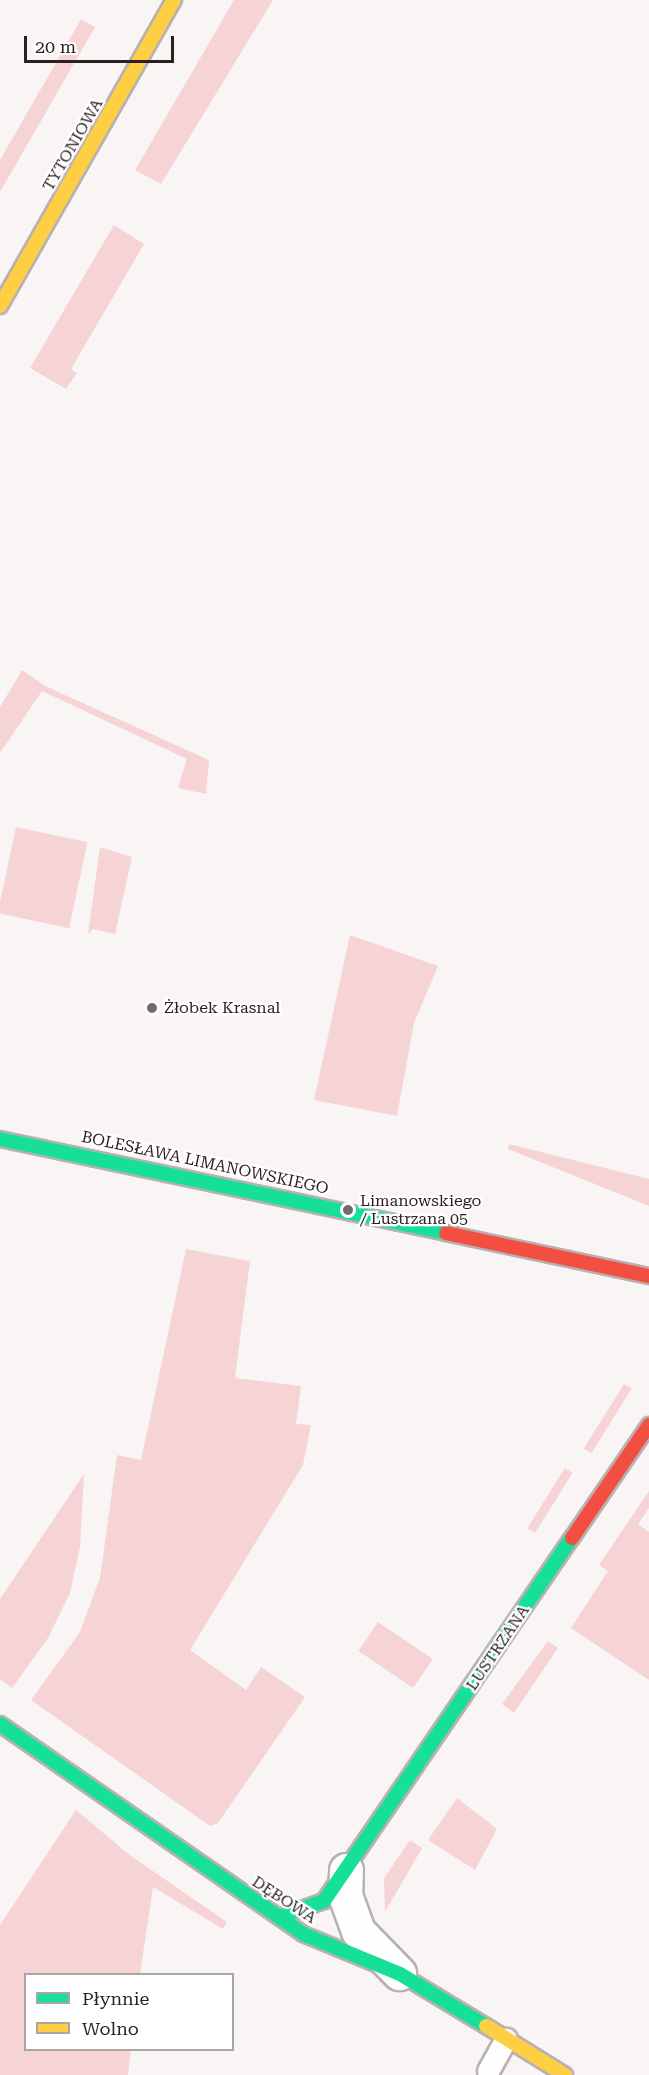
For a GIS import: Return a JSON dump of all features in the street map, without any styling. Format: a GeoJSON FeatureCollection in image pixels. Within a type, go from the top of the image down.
{"type":"FeatureCollection","features":[{"type":"Feature","properties":{"kind":"street","name":"TYTONIOWA"},"geometry":{"type":"LineString","coordinates":[[0,306],[174,0]]}},
{"type":"Feature","properties":{"kind":"street","name":"BOLESŁAWA LIMANOWSKIEGO"},"geometry":{"type":"LineString","coordinates":[[0,1139],[649,1276]]}},
{"type":"Feature","properties":{"kind":"street","name":"LUSTRZANA"},"geometry":{"type":"LineString","coordinates":[[279,1917],[324,1901],[649,1425]]}},
{"type":"Feature","properties":{"kind":"street","name":"DĘBOWA"},"geometry":{"type":"LineString","coordinates":[[0,1724],[303,1934],[400,1974],[565,2075]]}},
{"type":"Feature","properties":{"kind":"street"},"geometry":{"type":"LineString","coordinates":[[346,1870],[345,1895],[358,1931],[400,1974]]}},
{"type":"Feature","properties":{"kind":"lane"},"geometry":{"type":"LineString","coordinates":[[488,2072],[506,2039]]}},
{"type":"Feature","properties":{"kind":"shaded area"},"geometry":{"type":"Polygon","coordinates":[[[234,0],[273,0],[161,184],[135,170],[234,0]]]}},
{"type":"Feature","properties":{"kind":"shaded area"},"geometry":{"type":"Polygon","coordinates":[[[81,19],[95,27],[0,192],[0,160],[81,19]]]}},
{"type":"Feature","properties":{"kind":"shaded area"},"geometry":{"type":"Polygon","coordinates":[[[114,225],[144,244],[71,369],[77,373],[66,389],[30,368],[114,225]]]}},
{"type":"Feature","properties":{"kind":"shaded area"},"geometry":{"type":"Polygon","coordinates":[[[22,670],[45,686],[209,760],[206,794],[178,788],[187,759],[42,691],[0,753],[0,707],[22,670]]]}},
{"type":"Feature","properties":{"kind":"shaded area"},"geometry":{"type":"Polygon","coordinates":[[[16,827],[87,842],[69,928],[0,914],[0,902],[16,827]]]}},
{"type":"Feature","properties":{"kind":"shaded area"},"geometry":{"type":"Polygon","coordinates":[[[100,847],[132,857],[115,934],[93,929],[88,934],[100,847]]]}},
{"type":"Feature","properties":{"kind":"shaded area"},"geometry":{"type":"Polygon","coordinates":[[[350,935],[438,966],[414,1023],[397,1116],[314,1100],[350,935]]]}},
{"type":"Feature","properties":{"kind":"shaded area"},"geometry":{"type":"Polygon","coordinates":[[[509,1144],[649,1179],[649,1206],[508,1149],[509,1144]]]}},
{"type":"Feature","properties":{"kind":"shaded area"},"geometry":{"type":"Polygon","coordinates":[[[186,1249],[250,1261],[235,1378],[301,1386],[296,1424],[311,1425],[303,1465],[190,1650],[246,1690],[261,1667],[305,1697],[218,1823],[210,1826],[31,1700],[80,1632],[100,1578],[117,1455],[141,1460],[186,1249]]]}},
{"type":"Feature","properties":{"kind":"shaded area"},"geometry":{"type":"Polygon","coordinates":[[[624,1384],[632,1389],[591,1453],[584,1448],[624,1384]]]}},
{"type":"Feature","properties":{"kind":"shaded area"},"geometry":{"type":"Polygon","coordinates":[[[565,1468],[573,1473],[535,1533],[527,1528],[565,1468]]]}},
{"type":"Feature","properties":{"kind":"shaded area"},"geometry":{"type":"Polygon","coordinates":[[[84,1474],[80,1547],[70,1593],[48,1638],[12,1688],[0,1679],[0,1599],[84,1474]]]}},
{"type":"Feature","properties":{"kind":"shaded area"},"geometry":{"type":"Polygon","coordinates":[[[649,1491],[649,1508],[638,1524],[649,1532],[649,1680],[571,1628],[608,1571],[599,1565],[649,1491]]]}},
{"type":"Feature","properties":{"kind":"shaded area"},"geometry":{"type":"Polygon","coordinates":[[[378,1622],[433,1659],[413,1688],[358,1651],[378,1622]]]}},
{"type":"Feature","properties":{"kind":"shaded area"},"geometry":{"type":"Polygon","coordinates":[[[548,1641],[558,1648],[514,1713],[502,1704],[548,1641]]]}},
{"type":"Feature","properties":{"kind":"shaded area"},"geometry":{"type":"Polygon","coordinates":[[[457,1798],[497,1829],[475,1870],[428,1840],[457,1798]]]}},
{"type":"Feature","properties":{"kind":"shaded area"},"geometry":{"type":"Polygon","coordinates":[[[76,1810],[131,1856],[227,1922],[223,1929],[153,1887],[140,1973],[24,1973],[24,2051],[131,2051],[128,2075],[0,2075],[0,1925],[76,1810]]]}},
{"type":"Feature","properties":{"kind":"shaded area"},"geometry":{"type":"Polygon","coordinates":[[[410,1840],[422,1848],[385,1912],[384,1878],[410,1840]]]}},
{"type":"Feature","properties":{"kind":"traffic: fast"},"geometry":{"type":"LineString","coordinates":[[0,1139],[446,1233]]}},
{"type":"Feature","properties":{"kind":"traffic: fast"},"geometry":{"type":"LineString","coordinates":[[279,1917],[324,1901],[572,1538]]}},
{"type":"Feature","properties":{"kind":"traffic: fast"},"geometry":{"type":"LineString","coordinates":[[0,1724],[303,1934],[400,1974],[486,2026]]}},
{"type":"Feature","properties":{"kind":"traffic: slow"},"geometry":{"type":"LineString","coordinates":[[0,306],[174,0]]}},
{"type":"Feature","properties":{"kind":"traffic: slow"},"geometry":{"type":"LineString","coordinates":[[486,2026],[565,2075]]}},
{"type":"Feature","properties":{"kind":"traffic: jam"},"geometry":{"type":"LineString","coordinates":[[446,1233],[649,1276]]}},
{"type":"Feature","properties":{"kind":"traffic: jam"},"geometry":{"type":"LineString","coordinates":[[572,1538],[649,1425]]}},
{"type":"Feature","properties":{"kind":"place","name":"Żłobek Krasnal"},"geometry":{"type":"Point","coordinates":[152,1008]}},
{"type":"Feature","properties":{"kind":"place","name":"Limanowskiego / Lustrzana 05"},"geometry":{"type":"Point","coordinates":[348,1210]}}]}
